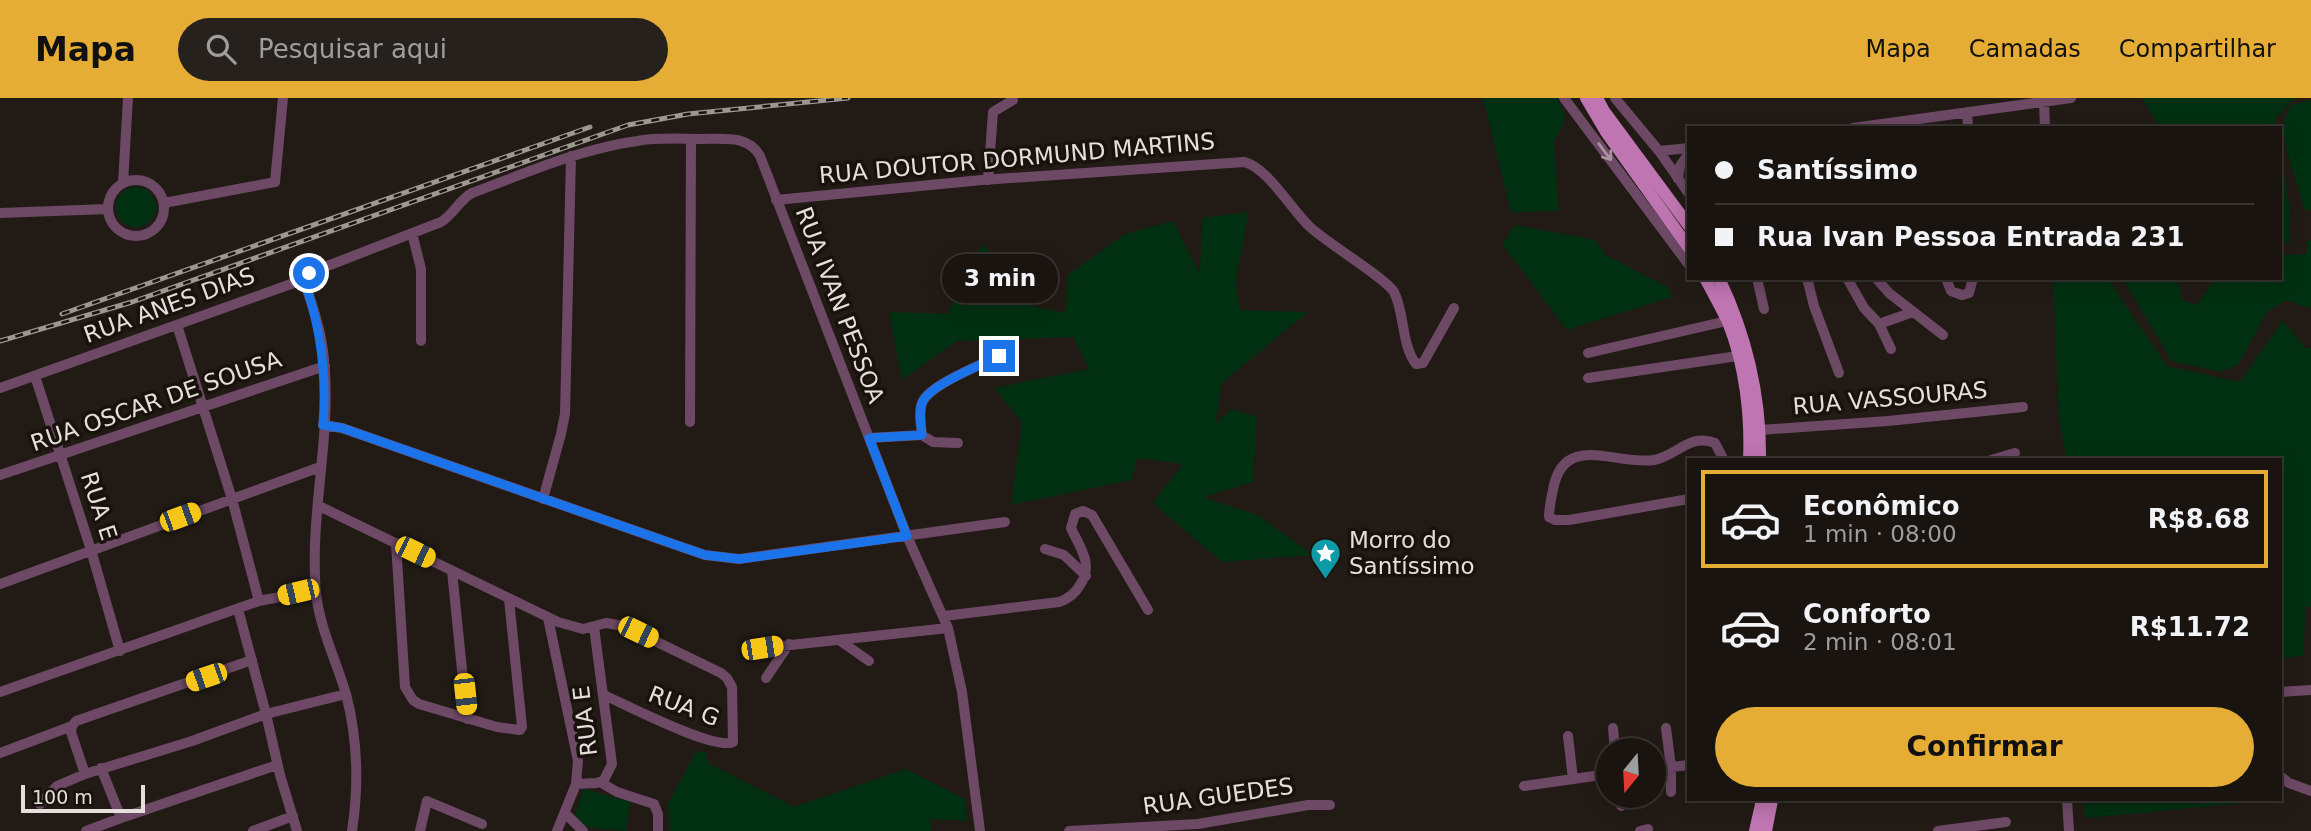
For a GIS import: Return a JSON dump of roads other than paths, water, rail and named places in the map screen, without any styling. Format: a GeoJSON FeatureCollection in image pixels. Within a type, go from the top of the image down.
{"type":"FeatureCollection","features":[{"type":"Feature","properties":{"kind":"main road"},"geometry":{"type":"LineString","coordinates":[[1586,98],[1606,132],[1685,232]]}},
{"type":"Feature","properties":{"kind":"main road"},"geometry":{"type":"LineString","coordinates":[[1597,98],[1685,232]]}},
{"type":"Feature","properties":{"kind":"main road"},"geometry":{"type":"LineString","coordinates":[[1709,280],[1727,321],[1738,356],[1747,407],[1749,458]]}},
{"type":"Feature","properties":{"kind":"main road"},"geometry":{"type":"LineString","coordinates":[[1709,280],[1745,345],[1760,429],[1760,458]]}},
{"type":"Feature","properties":{"kind":"main road"},"geometry":{"type":"LineString","coordinates":[[1755,831],[1762,801]]}},
{"type":"Feature","properties":{"kind":"main road"},"geometry":{"type":"LineString","coordinates":[[1766,831],[1772,801]]}},
{"type":"Feature","properties":{"kind":"street"},"geometry":{"type":"LineString","coordinates":[[123,183],[128,98]]}},
{"type":"Feature","properties":{"kind":"street"},"geometry":{"type":"LineString","coordinates":[[164,203],[275,183],[283,98]]}},
{"type":"Feature","properties":{"kind":"street"},"geometry":{"type":"LineString","coordinates":[[1564,98],[1687,262]]}},
{"type":"Feature","properties":{"kind":"street"},"geometry":{"type":"LineString","coordinates":[[1615,98],[1659,151],[1687,191]]}},
{"type":"Feature","properties":{"kind":"street"},"geometry":{"type":"LineString","coordinates":[[1867,126],[2022,101],[2071,98]]}},
{"type":"Feature","properties":{"kind":"street"},"geometry":{"type":"LineString","coordinates":[[988,180],[993,112],[1013,100]]}},
{"type":"Feature","properties":{"kind":"street"},"geometry":{"type":"LineString","coordinates":[[2044,101],[2045,126]]}},
{"type":"Feature","properties":{"kind":"street"},"geometry":{"type":"LineString","coordinates":[[1966,112],[1968,126]]}},
{"type":"Feature","properties":{"kind":"street"},"geometry":{"type":"LineString","coordinates":[[690,422],[691,139]]}},
{"type":"Feature","properties":{"kind":"street","name":"RUA ANES DIAS"},"geometry":{"type":"LineString","coordinates":[[0,388],[303,278],[447,218],[472,192],[570,156],[636,141],[691,139],[739,140],[755,146],[760,156]]}},
{"type":"Feature","properties":{"kind":"street"},"geometry":{"type":"LineString","coordinates":[[1659,151],[1687,150]]}},
{"type":"Feature","properties":{"kind":"street"},"geometry":{"type":"LineString","coordinates":[[1678,179],[1680,166],[1687,154]]}},
{"type":"Feature","properties":{"kind":"street"},"geometry":{"type":"LineString","coordinates":[[543,499],[565,414],[570,156]]}},
{"type":"Feature","properties":{"kind":"street","name":"RUA IVAN PESSOA"},"geometry":{"type":"LineString","coordinates":[[760,156],[907,536],[948,628],[962,692],[981,831]]}},
{"type":"Feature","properties":{"kind":"street","name":"RUA DOUTOR DORMUND MARTINS"},"geometry":{"type":"LineString","coordinates":[[776,200],[988,180],[1237,161],[1252,163],[1307,224],[1392,289],[1409,350],[1416,364],[1423,363],[1454,308]]}},
{"type":"Feature","properties":{"kind":"street"},"geometry":{"type":"LineString","coordinates":[[132,180],[150,184],[157,189],[164,203],[164,215],[155,230],[138,236],[121,232],[110,218],[108,209],[112,194],[123,183],[132,180]]}},
{"type":"Feature","properties":{"kind":"street"},"geometry":{"type":"LineString","coordinates":[[0,213],[108,209]]}},
{"type":"Feature","properties":{"kind":"street"},"geometry":{"type":"LineString","coordinates":[[412,233],[422,283],[421,341]]}},
{"type":"Feature","properties":{"kind":"street"},"geometry":{"type":"LineString","coordinates":[[303,278],[321,338],[325,366],[319,506],[314,555],[316,590],[322,626],[346,694],[358,769],[352,831]]}},
{"type":"Feature","properties":{"kind":"street"},"geometry":{"type":"LineString","coordinates":[[1757,280],[1763,309]]}},
{"type":"Feature","properties":{"kind":"street"},"geometry":{"type":"LineString","coordinates":[[1808,280],[1814,306],[1839,373]]}},
{"type":"Feature","properties":{"kind":"street"},"geometry":{"type":"LineString","coordinates":[[1848,280],[1864,308],[1879,324],[1891,349]]}},
{"type":"Feature","properties":{"kind":"street"},"geometry":{"type":"LineString","coordinates":[[1878,280],[1889,293],[1943,335]]}},
{"type":"Feature","properties":{"kind":"street"},"geometry":{"type":"LineString","coordinates":[[1947,280],[1951,290],[1962,295],[1969,293],[1973,281]]}},
{"type":"Feature","properties":{"kind":"street"},"geometry":{"type":"LineString","coordinates":[[1879,324],[1913,312]]}},
{"type":"Feature","properties":{"kind":"street"},"geometry":{"type":"LineString","coordinates":[[1588,353],[1727,321]]}},
{"type":"Feature","properties":{"kind":"street"},"geometry":{"type":"LineString","coordinates":[[177,325],[232,499],[259,601]]}},
{"type":"Feature","properties":{"kind":"street"},"geometry":{"type":"LineString","coordinates":[[922,435],[921,406],[928,395],[940,386],[999,356]]}},
{"type":"Feature","properties":{"kind":"street"},"geometry":{"type":"LineString","coordinates":[[1588,378],[1738,356]]}},
{"type":"Feature","properties":{"kind":"street","name":"RUA OSCAR DE SOUSA"},"geometry":{"type":"LineString","coordinates":[[0,475],[325,366]]}},
{"type":"Feature","properties":{"kind":"street","name":"RUA E"},"geometry":{"type":"LineString","coordinates":[[35,376],[91,550],[120,651]]}},
{"type":"Feature","properties":{"kind":"street","name":"RUA VASSOURAS"},"geometry":{"type":"LineString","coordinates":[[1760,429],[1888,421],[2023,407]]}},
{"type":"Feature","properties":{"kind":"street"},"geometry":{"type":"LineString","coordinates":[[323,425],[342,428],[722,559],[759,558],[1005,522]]}},
{"type":"Feature","properties":{"kind":"street"},"geometry":{"type":"LineString","coordinates":[[869,438],[922,435],[933,442],[958,443]]}},
{"type":"Feature","properties":{"kind":"street"},"geometry":{"type":"LineString","coordinates":[[1687,499],[1569,520],[1549,517],[1558,471],[1578,456],[1597,454],[1630,460],[1655,460],[1691,441],[1706,440],[1715,443],[1723,458]]}},
{"type":"Feature","properties":{"kind":"street"},"geometry":{"type":"LineString","coordinates":[[1998,458],[2015,453]]}},
{"type":"Feature","properties":{"kind":"street"},"geometry":{"type":"LineString","coordinates":[[0,584],[320,467]]}},
{"type":"Feature","properties":{"kind":"street"},"geometry":{"type":"LineString","coordinates":[[319,506],[548,618],[571,627],[594,627]]}},
{"type":"Feature","properties":{"kind":"street"},"geometry":{"type":"LineString","coordinates":[[944,616],[1059,602],[1073,594],[1086,576],[1085,557],[1071,528],[1075,514],[1083,511],[1092,515],[1148,610]]}},
{"type":"Feature","properties":{"kind":"street"},"geometry":{"type":"LineString","coordinates":[[396,543],[405,687],[419,704],[517,731],[522,727],[509,599]]}},
{"type":"Feature","properties":{"kind":"street"},"geometry":{"type":"LineString","coordinates":[[1045,549],[1065,555],[1086,576]]}},
{"type":"Feature","properties":{"kind":"street"},"geometry":{"type":"LineString","coordinates":[[452,571],[467,719]]}},
{"type":"Feature","properties":{"kind":"street"},"geometry":{"type":"LineString","coordinates":[[0,692],[259,601],[316,590]]}},
{"type":"Feature","properties":{"kind":"street"},"geometry":{"type":"LineString","coordinates":[[238,608],[278,765],[298,831]]}},
{"type":"Feature","properties":{"kind":"street"},"geometry":{"type":"LineString","coordinates":[[548,618],[578,761],[576,784],[557,831]]}},
{"type":"Feature","properties":{"kind":"street","name":"RUA G"},"geometry":{"type":"LineString","coordinates":[[594,627],[606,623],[631,629],[705,665],[730,682],[733,742],[730,744],[696,736],[604,695]]}},
{"type":"Feature","properties":{"kind":"street","name":"RUA E"},"geometry":{"type":"LineString","coordinates":[[576,784],[600,782],[608,776],[612,764],[594,627]]}},
{"type":"Feature","properties":{"kind":"street"},"geometry":{"type":"LineString","coordinates":[[762,648],[948,628]]}},
{"type":"Feature","properties":{"kind":"street"},"geometry":{"type":"LineString","coordinates":[[839,640],[869,661]]}},
{"type":"Feature","properties":{"kind":"street"},"geometry":{"type":"LineString","coordinates":[[766,678],[789,644]]}},
{"type":"Feature","properties":{"kind":"street"},"geometry":{"type":"LineString","coordinates":[[0,753],[72,726],[76,721],[252,660]]}},
{"type":"Feature","properties":{"kind":"street"},"geometry":{"type":"LineString","coordinates":[[2282,692],[2311,690]]}},
{"type":"Feature","properties":{"kind":"street"},"geometry":{"type":"LineString","coordinates":[[40,804],[57,786],[101,768],[192,741],[266,714],[346,694]]}},
{"type":"Feature","properties":{"kind":"street"},"geometry":{"type":"LineString","coordinates":[[72,726],[72,740],[85,774]]}},
{"type":"Feature","properties":{"kind":"street"},"geometry":{"type":"LineString","coordinates":[[1613,728],[1614,738]]}},
{"type":"Feature","properties":{"kind":"street"},"geometry":{"type":"LineString","coordinates":[[1666,728],[1671,792]]}},
{"type":"Feature","properties":{"kind":"street"},"geometry":{"type":"LineString","coordinates":[[1567,736],[1573,779]]}},
{"type":"Feature","properties":{"kind":"street"},"geometry":{"type":"LineString","coordinates":[[86,831],[278,765]]}},
{"type":"Feature","properties":{"kind":"street"},"geometry":{"type":"LineString","coordinates":[[1666,768],[1687,765]]}},
{"type":"Feature","properties":{"kind":"street"},"geometry":{"type":"LineString","coordinates":[[101,768],[121,818]]}},
{"type":"Feature","properties":{"kind":"street"},"geometry":{"type":"LineString","coordinates":[[1524,786],[1596,776]]}},
{"type":"Feature","properties":{"kind":"street"},"geometry":{"type":"LineString","coordinates":[[2282,778],[2311,791]]}},
{"type":"Feature","properties":{"kind":"street"},"geometry":{"type":"LineString","coordinates":[[600,782],[617,792],[654,804],[658,814],[657,831]]}},
{"type":"Feature","properties":{"kind":"street"},"geometry":{"type":"LineString","coordinates":[[420,831],[427,801],[482,824]]}},
{"type":"Feature","properties":{"kind":"street"},"geometry":{"type":"LineString","coordinates":[[2067,801],[2068,831]]}},
{"type":"Feature","properties":{"kind":"street","name":"RUA GUEDES"},"geometry":{"type":"LineString","coordinates":[[1069,831],[1198,824],[1308,805],[1330,805]]}},
{"type":"Feature","properties":{"kind":"street"},"geometry":{"type":"LineString","coordinates":[[565,813],[583,831]]}},
{"type":"Feature","properties":{"kind":"street"},"geometry":{"type":"LineString","coordinates":[[253,831],[293,816]]}},
{"type":"Feature","properties":{"kind":"street"},"geometry":{"type":"LineString","coordinates":[[1938,831],[2006,822]]}},
{"type":"Feature","properties":{"kind":"railway"},"geometry":{"type":"LineString","coordinates":[[0,341],[132,302],[628,125],[688,114],[848,98]]}},
{"type":"Feature","properties":{"kind":"railway"},"geometry":{"type":"LineString","coordinates":[[62,314],[590,127]]}},
{"type":"Feature","properties":{"kind":"place","name":"Morro do Santíssimo"},"geometry":{"type":"Point","coordinates":[1326,580]}}]}
